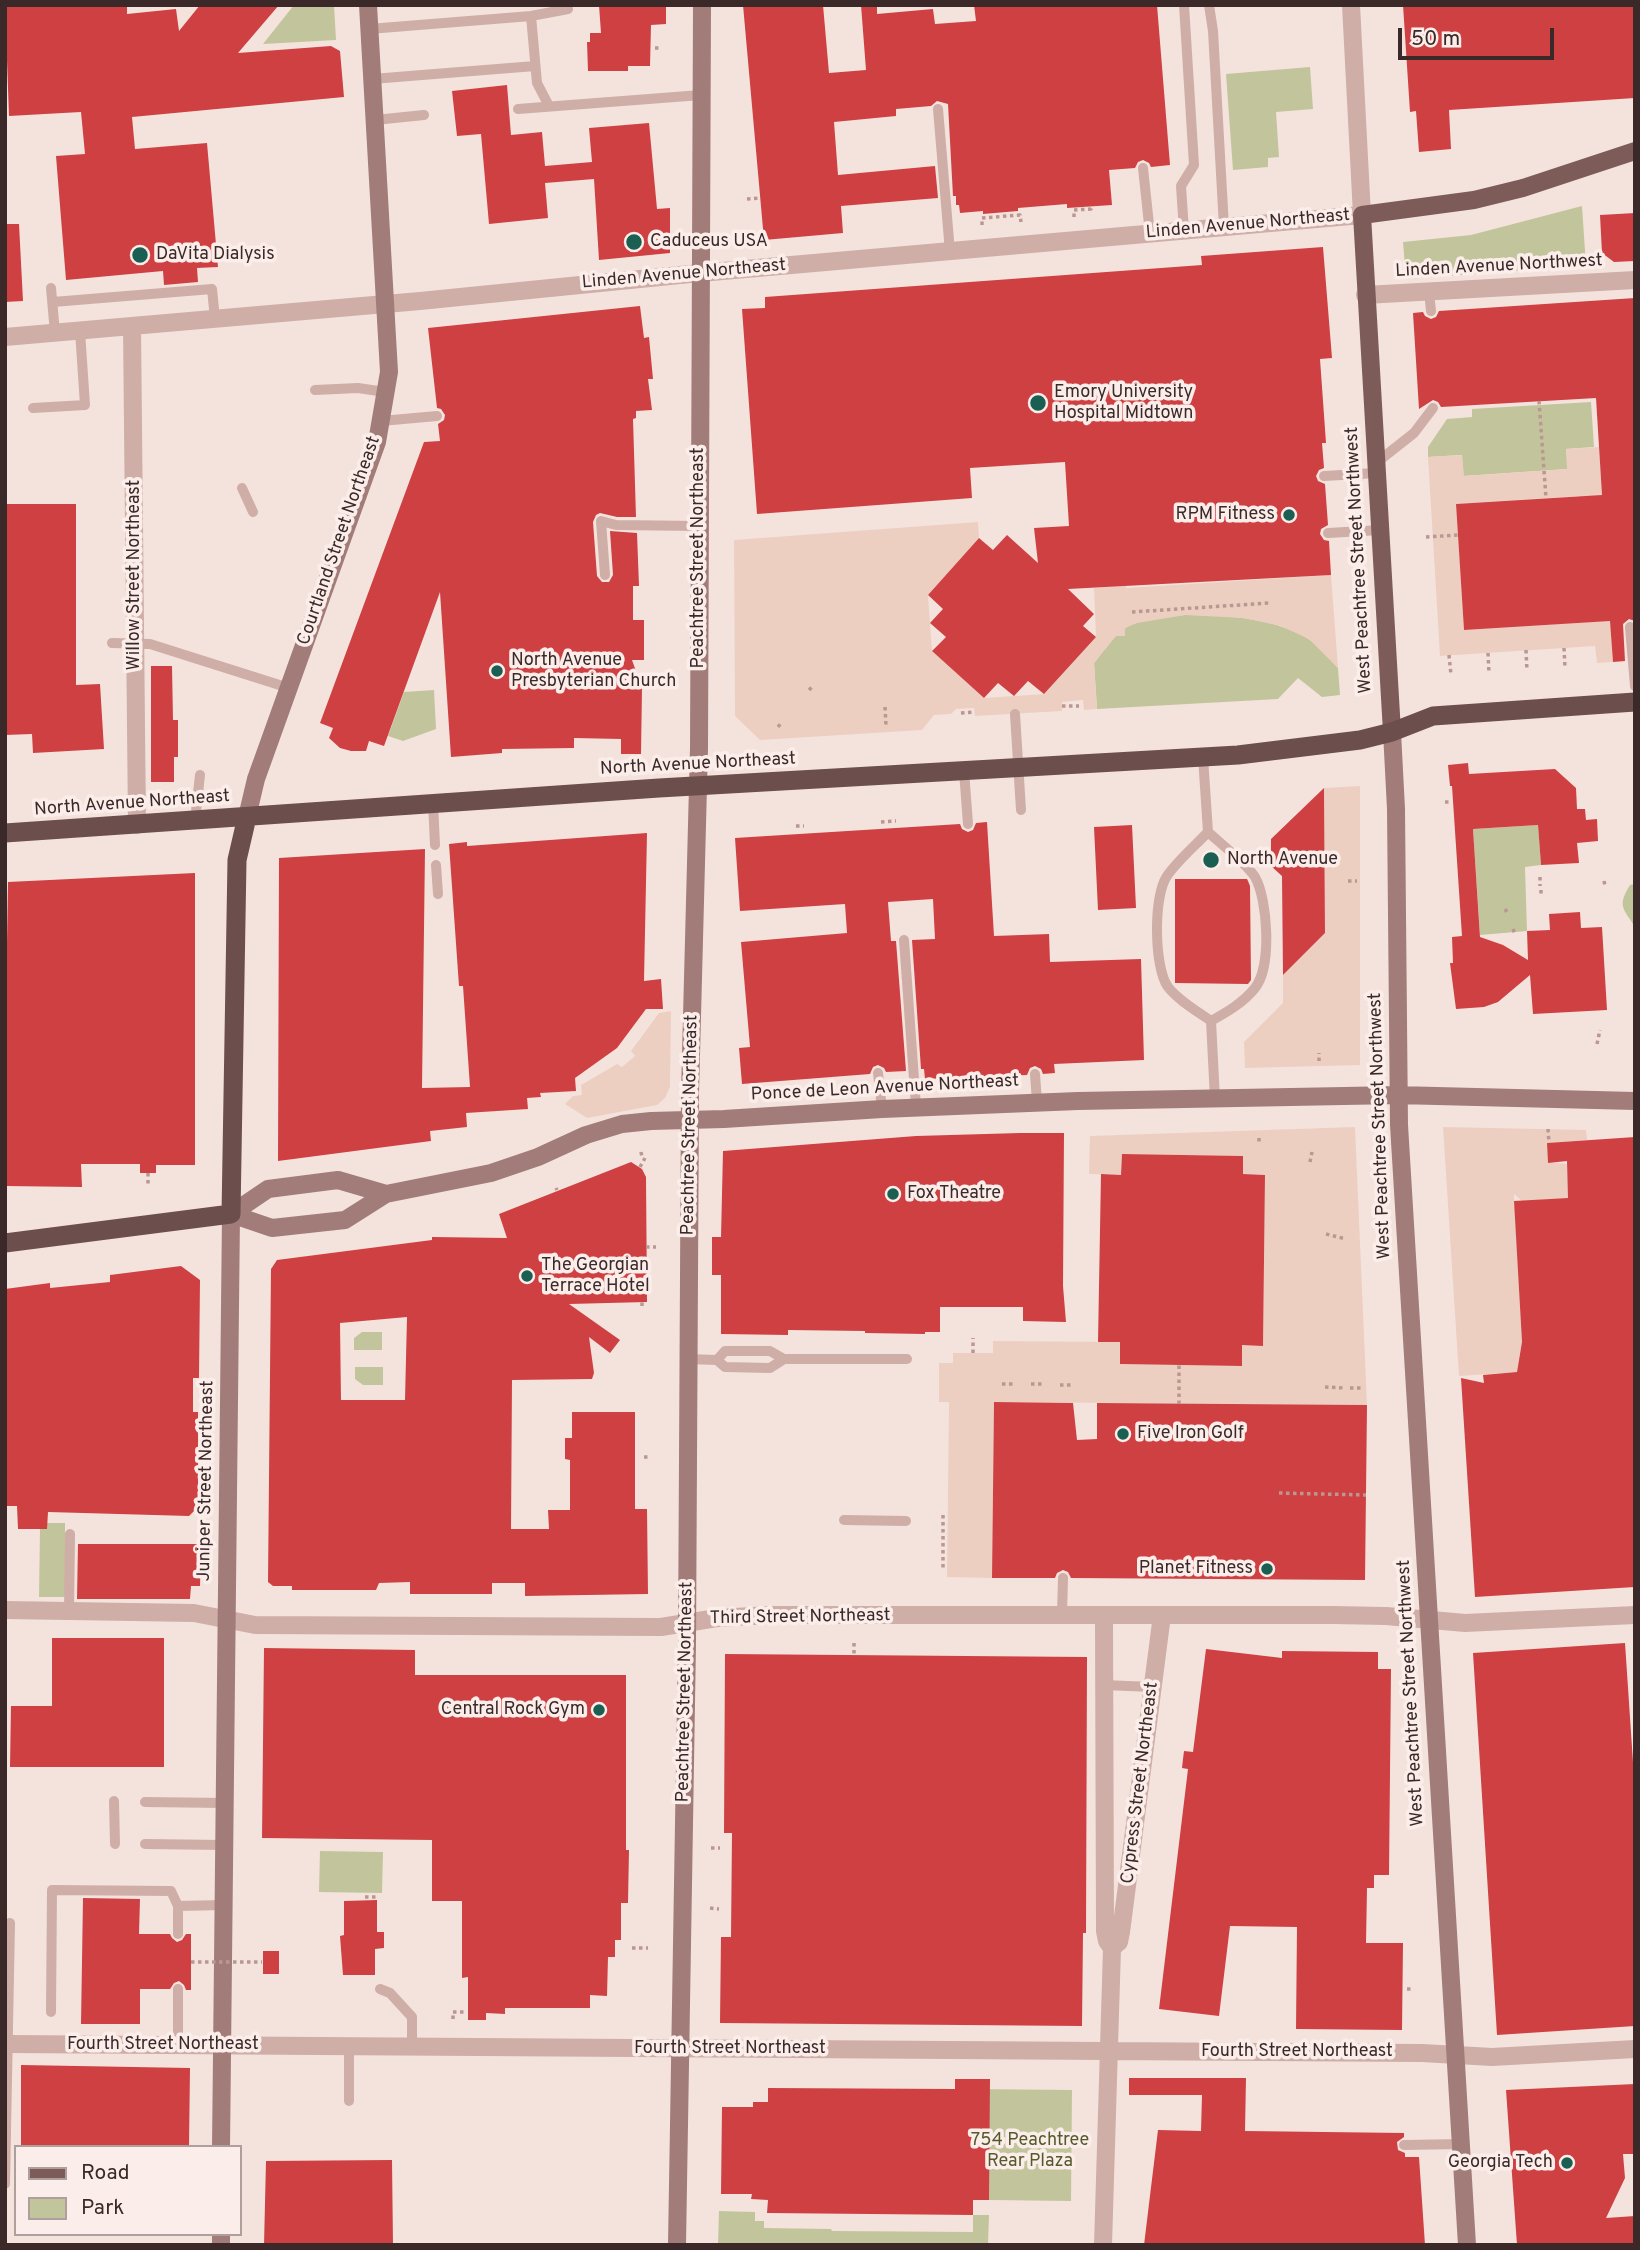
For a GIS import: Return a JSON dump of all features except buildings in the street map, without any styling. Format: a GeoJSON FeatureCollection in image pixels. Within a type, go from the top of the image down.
{"type":"FeatureCollection","features":[{"type":"Feature","properties":{"kind":"highway","name":"North Avenue Northeast"},"geometry":{"type":"LineString","coordinates":[[5,833],[697,786],[1203,757],[1299,749],[1360,740],[1392,732],[1433,716],[1635,702]]}},
{"type":"Feature","properties":{"kind":"highway","name":"Juniper Street Northeast"},"geometry":{"type":"LineString","coordinates":[[231,1214],[237,860],[247,817]]}},
{"type":"Feature","properties":{"kind":"highway","name":"Ponce de Leon Avenue Northeast"},"geometry":{"type":"LineString","coordinates":[[5,1243],[231,1214]]}},
{"type":"Feature","properties":{"kind":"main road","name":"Courtland Street Northeast"},"geometry":{"type":"LineString","coordinates":[[247,817],[256,779],[377,442],[389,372],[368,5]]}},
{"type":"Feature","properties":{"kind":"main road","name":"Peachtree Street Northeast"},"geometry":{"type":"LineString","coordinates":[[677,2245],[687,1622],[690,1120],[697,786],[702,5]]}},
{"type":"Feature","properties":{"kind":"main road"},"geometry":{"type":"LineString","coordinates":[[1362,215],[1474,200],[1523,188],[1635,151]]}},
{"type":"Feature","properties":{"kind":"main road","name":"West Peachtree Street Northwest"},"geometry":{"type":"LineString","coordinates":[[1362,215],[1396,809],[1397,1095],[1467,2245]]}},
{"type":"Feature","properties":{"kind":"main road","name":"Ponce de Leon Avenue Northeast"},"geometry":{"type":"LineString","coordinates":[[231,1214],[272,1228],[345,1220],[386,1194],[491,1173],[538,1157],[586,1135],[622,1124],[1037,1102],[1397,1095],[1635,1101]]}},
{"type":"Feature","properties":{"kind":"main road","name":"Ponce de Leon Avenue Northeast"},"geometry":{"type":"LineString","coordinates":[[231,1214],[268,1189],[338,1180],[386,1194]]}},
{"type":"Feature","properties":{"kind":"main road","name":"Juniper Street Northeast"},"geometry":{"type":"LineString","coordinates":[[221,2145],[231,1214]]}},
{"type":"Feature","properties":{"kind":"street","name":"West Peachtree Street Northwest"},"geometry":{"type":"LineString","coordinates":[[1351,5],[1362,215]]}},
{"type":"Feature","properties":{"kind":"street","name":"Linden Avenue Northeast"},"geometry":{"type":"LineString","coordinates":[[5,337],[1362,215]]}},
{"type":"Feature","properties":{"kind":"street","name":"Linden Avenue Northwest"},"geometry":{"type":"LineString","coordinates":[[1365,295],[1635,280]]}},
{"type":"Feature","properties":{"kind":"street","name":"Willow Street Northeast"},"geometry":{"type":"LineString","coordinates":[[132,326],[139,487],[129,536],[136,643],[137,825]]}},
{"type":"Feature","properties":{"kind":"street","name":"Third Street Northeast"},"geometry":{"type":"LineString","coordinates":[[5,1610],[194,1612],[255,1625],[662,1627],[716,1618],[770,1615],[1373,1615],[1465,1623],[1635,1615]]}},
{"type":"Feature","properties":{"kind":"street","name":"Cypress Street Northeast"},"geometry":{"type":"LineString","coordinates":[[1103,2245],[1112,1948],[1105,1931],[1104,1615]]}},
{"type":"Feature","properties":{"kind":"street","name":"Cypress Street Northeast"},"geometry":{"type":"LineString","coordinates":[[1112,1948],[1119,1942],[1121,1932],[1162,1615]]}},
{"type":"Feature","properties":{"kind":"street","name":"Fourth Street Northeast"},"geometry":{"type":"LineString","coordinates":[[6,2044],[1422,2053],[1492,2057],[1635,2049]]}},
{"type":"Feature","properties":{"kind":"lane"},"geometry":{"type":"LineString","coordinates":[[1184,5],[1194,164],[1181,186],[1184,231]]}},
{"type":"Feature","properties":{"kind":"lane"},"geometry":{"type":"LineString","coordinates":[[1209,5],[1213,31],[1224,227]]}},
{"type":"Feature","properties":{"kind":"lane"},"geometry":{"type":"LineString","coordinates":[[369,29],[531,16],[568,9]]}},
{"type":"Feature","properties":{"kind":"lane"},"geometry":{"type":"LineString","coordinates":[[531,16],[537,83],[549,106]]}},
{"type":"Feature","properties":{"kind":"lane"},"geometry":{"type":"LineString","coordinates":[[372,79],[536,66]]}},
{"type":"Feature","properties":{"kind":"lane"},"geometry":{"type":"LineString","coordinates":[[518,108],[701,95]]}},
{"type":"Feature","properties":{"kind":"lane"},"geometry":{"type":"LineString","coordinates":[[938,109],[950,252]]}},
{"type":"Feature","properties":{"kind":"lane"},"geometry":{"type":"LineString","coordinates":[[375,120],[424,116]]}},
{"type":"Feature","properties":{"kind":"lane"},"geometry":{"type":"LineString","coordinates":[[1143,168],[1150,234]]}},
{"type":"Feature","properties":{"kind":"lane"},"geometry":{"type":"LineString","coordinates":[[51,288],[55,333]]}},
{"type":"Feature","properties":{"kind":"lane"},"geometry":{"type":"LineString","coordinates":[[52,302],[212,289],[215,318]]}},
{"type":"Feature","properties":{"kind":"lane"},"geometry":{"type":"LineString","coordinates":[[1430,292],[1431,311]]}},
{"type":"Feature","properties":{"kind":"lane"},"geometry":{"type":"LineString","coordinates":[[33,408],[85,405],[80,331]]}},
{"type":"Feature","properties":{"kind":"lane"},"geometry":{"type":"LineString","coordinates":[[315,390],[358,388],[386,392]]}},
{"type":"Feature","properties":{"kind":"lane"},"geometry":{"type":"LineString","coordinates":[[1324,476],[1376,468],[1414,433],[1433,408]]}},
{"type":"Feature","properties":{"kind":"lane"},"geometry":{"type":"LineString","coordinates":[[381,421],[437,416]]}},
{"type":"Feature","properties":{"kind":"lane"},"geometry":{"type":"LineString","coordinates":[[242,488],[253,512]]}},
{"type":"Feature","properties":{"kind":"lane"},"geometry":{"type":"LineString","coordinates":[[605,575],[601,521],[616,525],[699,526]]}},
{"type":"Feature","properties":{"kind":"lane"},"geometry":{"type":"LineString","coordinates":[[1328,533],[1380,530]]}},
{"type":"Feature","properties":{"kind":"lane"},"geometry":{"type":"LineString","coordinates":[[1630,627],[1635,686]]}},
{"type":"Feature","properties":{"kind":"lane"},"geometry":{"type":"LineString","coordinates":[[112,643],[150,644],[289,688]]}},
{"type":"Feature","properties":{"kind":"lane"},"geometry":{"type":"LineString","coordinates":[[1015,714],[1021,810]]}},
{"type":"Feature","properties":{"kind":"lane"},"geometry":{"type":"LineString","coordinates":[[1203,757],[1208,832],[1255,876],[1264,901],[1266,935],[1263,966],[1256,987],[1233,1008],[1211,1021]]}},
{"type":"Feature","properties":{"kind":"lane"},"geometry":{"type":"LineString","coordinates":[[964,771],[968,824]]}},
{"type":"Feature","properties":{"kind":"lane"},"geometry":{"type":"LineString","coordinates":[[195,821],[200,775]]}},
{"type":"Feature","properties":{"kind":"lane"},"geometry":{"type":"LineString","coordinates":[[433,803],[435,845]]}},
{"type":"Feature","properties":{"kind":"lane"},"geometry":{"type":"LineString","coordinates":[[1208,832],[1166,877],[1158,902],[1158,935],[1160,970],[1168,987],[1211,1021]]}},
{"type":"Feature","properties":{"kind":"lane"},"geometry":{"type":"LineString","coordinates":[[436,865],[438,894]]}},
{"type":"Feature","properties":{"kind":"lane"},"geometry":{"type":"LineString","coordinates":[[904,940],[916,1107]]}},
{"type":"Feature","properties":{"kind":"lane"},"geometry":{"type":"LineString","coordinates":[[1211,1021],[1215,1099]]}},
{"type":"Feature","properties":{"kind":"lane"},"geometry":{"type":"LineString","coordinates":[[878,1073],[882,1109]]}},
{"type":"Feature","properties":{"kind":"lane"},"geometry":{"type":"LineString","coordinates":[[1035,1074],[1037,1102]]}},
{"type":"Feature","properties":{"kind":"lane"},"geometry":{"type":"LineString","coordinates":[[717,1360],[725,1351],[770,1352],[784,1359],[907,1359]]}},
{"type":"Feature","properties":{"kind":"lane"},"geometry":{"type":"LineString","coordinates":[[687,1359],[717,1360],[724,1367],[770,1368],[784,1359]]}},
{"type":"Feature","properties":{"kind":"lane"},"geometry":{"type":"LineString","coordinates":[[844,1520],[906,1521]]}},
{"type":"Feature","properties":{"kind":"lane"},"geometry":{"type":"LineString","coordinates":[[69,1611],[70,1534]]}},
{"type":"Feature","properties":{"kind":"lane"},"geometry":{"type":"LineString","coordinates":[[1062,1615],[1063,1578]]}},
{"type":"Feature","properties":{"kind":"lane"},"geometry":{"type":"LineString","coordinates":[[1103,1685],[1153,1687]]}},
{"type":"Feature","properties":{"kind":"lane"},"geometry":{"type":"LineString","coordinates":[[114,1801],[114,1844]]}},
{"type":"Feature","properties":{"kind":"lane"},"geometry":{"type":"LineString","coordinates":[[145,1802],[226,1803]]}},
{"type":"Feature","properties":{"kind":"lane"},"geometry":{"type":"LineString","coordinates":[[145,1844],[224,1845]]}},
{"type":"Feature","properties":{"kind":"lane"},"geometry":{"type":"LineString","coordinates":[[51,2012],[52,1890],[171,1891],[178,1906],[178,1934]]}},
{"type":"Feature","properties":{"kind":"lane"},"geometry":{"type":"LineString","coordinates":[[178,1906],[224,1905]]}},
{"type":"Feature","properties":{"kind":"lane"},"geometry":{"type":"LineString","coordinates":[[5,2184],[10,1923]]}},
{"type":"Feature","properties":{"kind":"lane"},"geometry":{"type":"LineString","coordinates":[[380,1989],[390,1993],[412,2017],[412,2046]]}},
{"type":"Feature","properties":{"kind":"lane"},"geometry":{"type":"LineString","coordinates":[[178,1990],[178,2045]]}},
{"type":"Feature","properties":{"kind":"lane"},"geometry":{"type":"LineString","coordinates":[[349,2046],[349,2101]]}},
{"type":"Feature","properties":{"kind":"lane"},"geometry":{"type":"LineString","coordinates":[[1404,2145],[1461,2144]]}},
{"type":"Feature","properties":{"kind":"path"},"geometry":{"type":"LineString","coordinates":[[747,199],[760,198]]}},
{"type":"Feature","properties":{"kind":"path"},"geometry":{"type":"LineString","coordinates":[[1074,217],[1074,211],[1091,209],[1091,206]]}},
{"type":"Feature","properties":{"kind":"path"},"geometry":{"type":"LineString","coordinates":[[982,225],[982,218],[1001,214],[1020,215],[1021,222]]}},
{"type":"Feature","properties":{"kind":"path"},"geometry":{"type":"LineString","coordinates":[[1539,401],[1546,498]]}},
{"type":"Feature","properties":{"kind":"path"},"geometry":{"type":"LineString","coordinates":[[1426,537],[1458,535]]}},
{"type":"Feature","properties":{"kind":"path"},"geometry":{"type":"LineString","coordinates":[[1132,612],[1270,603]]}},
{"type":"Feature","properties":{"kind":"path"},"geometry":{"type":"LineString","coordinates":[[1564,648],[1565,668]]}},
{"type":"Feature","properties":{"kind":"path"},"geometry":{"type":"LineString","coordinates":[[1526,650],[1527,671]]}},
{"type":"Feature","properties":{"kind":"path"},"geometry":{"type":"LineString","coordinates":[[1488,653],[1489,673]]}},
{"type":"Feature","properties":{"kind":"path"},"geometry":{"type":"LineString","coordinates":[[1449,655],[1451,675]]}},
{"type":"Feature","properties":{"kind":"path"},"geometry":{"type":"LineString","coordinates":[[1062,706],[1079,706]]}},
{"type":"Feature","properties":{"kind":"path"},"geometry":{"type":"LineString","coordinates":[[884,707],[886,725]]}},
{"type":"Feature","properties":{"kind":"path"},"geometry":{"type":"LineString","coordinates":[[961,713],[975,712]]}},
{"type":"Feature","properties":{"kind":"path"},"geometry":{"type":"LineString","coordinates":[[778,727],[782,722]]}},
{"type":"Feature","properties":{"kind":"path"},"geometry":{"type":"LineString","coordinates":[[881,822],[896,821]]}},
{"type":"Feature","properties":{"kind":"path"},"geometry":{"type":"LineString","coordinates":[[796,827],[804,826]]}},
{"type":"Feature","properties":{"kind":"path"},"geometry":{"type":"LineString","coordinates":[[1540,877],[1541,890]]}},
{"type":"Feature","properties":{"kind":"path"},"geometry":{"type":"LineString","coordinates":[[1348,881],[1357,881]]}},
{"type":"Feature","properties":{"kind":"path"},"geometry":{"type":"LineString","coordinates":[[1505,909],[1508,914]]}},
{"type":"Feature","properties":{"kind":"path"},"geometry":{"type":"LineString","coordinates":[[1597,1044],[1600,1030]]}},
{"type":"Feature","properties":{"kind":"path"},"geometry":{"type":"LineString","coordinates":[[1319,1054],[1319,1061]]}},
{"type":"Feature","properties":{"kind":"path"},"geometry":{"type":"LineString","coordinates":[[1548,1129],[1549,1143]]}},
{"type":"Feature","properties":{"kind":"path"},"geometry":{"type":"LineString","coordinates":[[1259,1138],[1259,1144]]}},
{"type":"Feature","properties":{"kind":"path"},"geometry":{"type":"LineString","coordinates":[[1310,1162],[1312,1152]]}},
{"type":"Feature","properties":{"kind":"path"},"geometry":{"type":"LineString","coordinates":[[640,1167],[643,1156]]}},
{"type":"Feature","properties":{"kind":"path"},"geometry":{"type":"LineString","coordinates":[[148,1173],[148,1184]]}},
{"type":"Feature","properties":{"kind":"path"},"geometry":{"type":"LineString","coordinates":[[1326,1234],[1346,1239]]}},
{"type":"Feature","properties":{"kind":"path"},"geometry":{"type":"LineString","coordinates":[[646,1247],[656,1247]]}},
{"type":"Feature","properties":{"kind":"path"},"geometry":{"type":"LineString","coordinates":[[973,1338],[973,1353]]}},
{"type":"Feature","properties":{"kind":"path"},"geometry":{"type":"LineString","coordinates":[[1179,1365],[1179,1404]]}},
{"type":"Feature","properties":{"kind":"path"},"geometry":{"type":"LineString","coordinates":[[1002,1384],[1016,1384]]}},
{"type":"Feature","properties":{"kind":"path"},"geometry":{"type":"LineString","coordinates":[[1031,1384],[1045,1384]]}},
{"type":"Feature","properties":{"kind":"path"},"geometry":{"type":"LineString","coordinates":[[1060,1385],[1073,1385]]}},
{"type":"Feature","properties":{"kind":"path"},"geometry":{"type":"LineString","coordinates":[[1325,1387],[1361,1388]]}},
{"type":"Feature","properties":{"kind":"path"},"geometry":{"type":"LineString","coordinates":[[1279,1493],[1366,1495]]}},
{"type":"Feature","properties":{"kind":"path"},"geometry":{"type":"LineString","coordinates":[[943,1515],[943,1569]]}},
{"type":"Feature","properties":{"kind":"path"},"geometry":{"type":"LineString","coordinates":[[854,1643],[854,1655]]}},
{"type":"Feature","properties":{"kind":"path"},"geometry":{"type":"LineString","coordinates":[[711,1847],[720,1848]]}},
{"type":"Feature","properties":{"kind":"path"},"geometry":{"type":"LineString","coordinates":[[365,1897],[377,1897]]}},
{"type":"Feature","properties":{"kind":"path"},"geometry":{"type":"LineString","coordinates":[[710,1908],[719,1909]]}},
{"type":"Feature","properties":{"kind":"path"},"geometry":{"type":"LineString","coordinates":[[632,1948],[648,1948]]}},
{"type":"Feature","properties":{"kind":"path"},"geometry":{"type":"LineString","coordinates":[[191,1962],[262,1962]]}},
{"type":"Feature","properties":{"kind":"path"},"geometry":{"type":"LineString","coordinates":[[453,2019],[453,2012],[464,2011]]}},
{"type":"Feature","properties":{"kind":"green space"},"geometry":{"type":"Polygon","coordinates":[[[294,5],[334,5],[336,40],[263,44],[294,5]]]}},
{"type":"Feature","properties":{"kind":"green space"},"geometry":{"type":"Polygon","coordinates":[[[1310,67],[1313,109],[1276,112],[1279,157],[1268,158],[1268,167],[1233,170],[1226,74],[1310,67]]]}},
{"type":"Feature","properties":{"kind":"green space"},"geometry":{"type":"Polygon","coordinates":[[[1582,206],[1586,266],[1406,279],[1403,242],[1471,235],[1582,206]]]}},
{"type":"Feature","properties":{"kind":"green space"},"geometry":{"type":"Polygon","coordinates":[[[1591,402],[1594,447],[1566,449],[1568,469],[1463,476],[1462,455],[1428,457],[1428,447],[1447,419],[1472,417],[1472,409],[1591,402]]]}},
{"type":"Feature","properties":{"kind":"green space"},"geometry":{"type":"Polygon","coordinates":[[[1185,615],[1263,621],[1307,638],[1338,668],[1340,695],[1322,697],[1298,678],[1278,699],[1097,709],[1094,663],[1116,636],[1138,622],[1185,615]]]}},
{"type":"Feature","properties":{"kind":"green space"},"geometry":{"type":"Polygon","coordinates":[[[434,690],[436,729],[403,741],[388,736],[404,692],[434,690]]]}},
{"type":"Feature","properties":{"kind":"green space"},"geometry":{"type":"Polygon","coordinates":[[[1538,825],[1541,865],[1525,867],[1527,931],[1480,935],[1473,829],[1538,825]]]}},
{"type":"Feature","properties":{"kind":"green space"},"geometry":{"type":"Polygon","coordinates":[[[1635,884],[1635,927],[1623,903],[1630,885],[1635,884]]]}},
{"type":"Feature","properties":{"kind":"green space"},"geometry":{"type":"Polygon","coordinates":[[[362,1332],[382,1332],[382,1350],[354,1350],[354,1338],[362,1332]]]}},
{"type":"Feature","properties":{"kind":"green space"},"geometry":{"type":"Polygon","coordinates":[[[355,1367],[383,1367],[383,1385],[363,1385],[355,1379],[355,1367]]]}},
{"type":"Feature","properties":{"kind":"green space"},"geometry":{"type":"Polygon","coordinates":[[[47,1523],[65,1523],[65,1597],[39,1597],[40,1529],[47,1529],[47,1523]]]}},
{"type":"Feature","properties":{"kind":"green space"},"geometry":{"type":"Polygon","coordinates":[[[320,1851],[383,1852],[382,1893],[319,1892],[320,1851]]]}},
{"type":"Feature","properties":{"kind":"green space","name":"754 Peachtree Rear Plaza"},"geometry":{"type":"Polygon","coordinates":[[[971,2089],[1072,2090],[1071,2201],[989,2200],[989,2104],[971,2089]]]}},
{"type":"Feature","properties":{"kind":"green space"},"geometry":{"type":"Polygon","coordinates":[[[719,2211],[755,2212],[755,2221],[764,2221],[764,2228],[832,2231],[973,2232],[973,2215],[989,2215],[988,2245],[718,2245],[719,2211]]]}},
{"type":"Feature","properties":{"kind":"shaded area"},"geometry":{"type":"Polygon","coordinates":[[[1599,447],[1613,662],[1597,663],[1595,646],[1440,656],[1428,457],[1462,455],[1464,476],[1567,469],[1566,449],[1599,447]],[[1579,496],[1456,504],[1464,630],[1587,622],[1579,496]]]}},
{"type":"Feature","properties":{"kind":"shaded area"},"geometry":{"type":"Polygon","coordinates":[[[978,522],[979,538],[928,595],[932,651],[984,698],[1044,694],[1096,637],[1094,588],[1331,575],[1338,668],[1309,639],[1281,626],[1244,618],[1185,615],[1137,623],[1125,628],[1125,636],[1116,636],[1094,663],[1097,709],[1084,710],[1083,700],[1062,702],[1062,711],[975,716],[974,708],[956,709],[951,714],[934,715],[922,730],[760,740],[735,716],[734,540],[978,522]]]}},
{"type":"Feature","properties":{"kind":"shaded area"},"geometry":{"type":"Polygon","coordinates":[[[1360,786],[1360,1065],[1245,1068],[1244,1042],[1283,1003],[1283,975],[1325,933],[1324,788],[1360,786]]]}},
{"type":"Feature","properties":{"kind":"shaded area"},"geometry":{"type":"Polygon","coordinates":[[[671,1011],[670,1087],[665,1098],[657,1105],[587,1118],[565,1104],[573,1096],[582,1095],[581,1085],[617,1064],[622,1067],[635,1056],[631,1051],[659,1013],[671,1011]]]}},
{"type":"Feature","properties":{"kind":"shaded area"},"geometry":{"type":"Polygon","coordinates":[[[1355,1127],[1367,1405],[994,1402],[992,1578],[947,1577],[949,1402],[939,1402],[939,1363],[953,1363],[953,1353],[993,1353],[993,1341],[1120,1342],[1120,1364],[1241,1366],[1242,1345],[1263,1345],[1265,1175],[1243,1174],[1243,1156],[1122,1154],[1121,1175],[1089,1174],[1090,1136],[1355,1127]]]}},
{"type":"Feature","properties":{"kind":"shaded area"},"geometry":{"type":"Polygon","coordinates":[[[1443,1127],[1586,1130],[1587,1140],[1547,1143],[1548,1162],[1567,1164],[1569,1198],[1522,1201],[1514,1194],[1522,1342],[1517,1372],[1459,1376],[1443,1127]]]}},
{"type":"Feature","properties":{"kind":"place","name":"Caduceus USA"},"geometry":{"type":"Point","coordinates":[634,242]}},
{"type":"Feature","properties":{"kind":"place","name":"DaVita Dialysis"},"geometry":{"type":"Point","coordinates":[140,255]}},
{"type":"Feature","properties":{"kind":"place","name":"Emory University Hospital Midtown"},"geometry":{"type":"Point","coordinates":[1038,403]}},
{"type":"Feature","properties":{"kind":"place","name":"RPM Fitness"},"geometry":{"type":"Point","coordinates":[1289,515]}},
{"type":"Feature","properties":{"kind":"place","name":"North Avenue Presbyterian Church"},"geometry":{"type":"Point","coordinates":[497,671]}},
{"type":"Feature","properties":{"kind":"place","name":"North Avenue"},"geometry":{"type":"Point","coordinates":[1211,860]}},
{"type":"Feature","properties":{"kind":"place","name":"Fox Theatre"},"geometry":{"type":"Point","coordinates":[893,1194]}},
{"type":"Feature","properties":{"kind":"place","name":"The Georgian Terrace Hotel"},"geometry":{"type":"Point","coordinates":[527,1276]}},
{"type":"Feature","properties":{"kind":"place","name":"Five Iron Golf"},"geometry":{"type":"Point","coordinates":[1123,1434]}},
{"type":"Feature","properties":{"kind":"place","name":"Planet Fitness"},"geometry":{"type":"Point","coordinates":[1267,1569]}},
{"type":"Feature","properties":{"kind":"place","name":"Central Rock Gym"},"geometry":{"type":"Point","coordinates":[599,1710]}},
{"type":"Feature","properties":{"kind":"place","name":"Georgia Tech"},"geometry":{"type":"Point","coordinates":[1567,2163]}}]}
